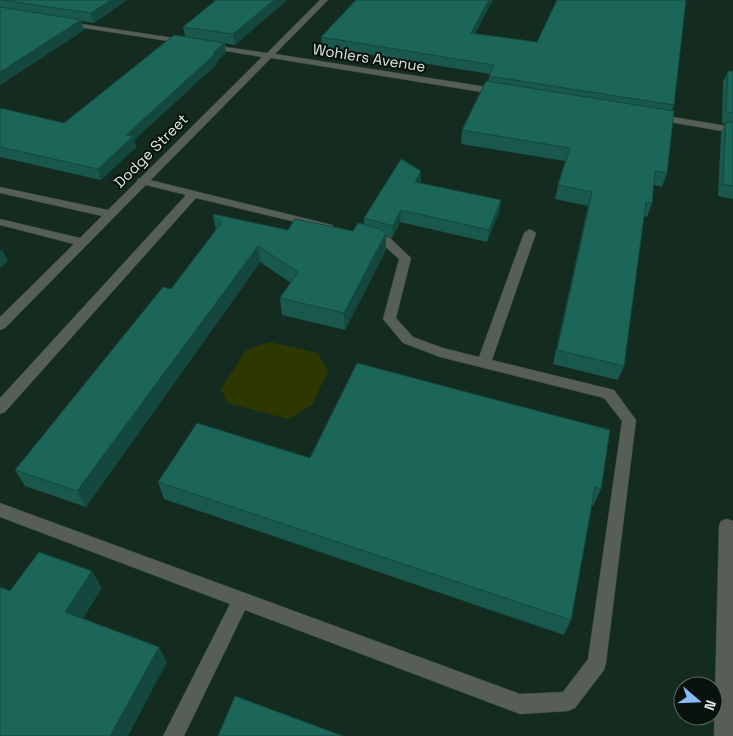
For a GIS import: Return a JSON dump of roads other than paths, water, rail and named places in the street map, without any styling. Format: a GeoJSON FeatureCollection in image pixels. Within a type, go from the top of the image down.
{"type":"FeatureCollection","features":[{"type":"Feature","properties":{"kind":"street","name":"Dodge Street"},"geometry":{"type":"LineString","coordinates":[[0,325],[324,0]]}},
{"type":"Feature","properties":{"kind":"street","name":"Wohlers Avenue"},"geometry":{"type":"LineString","coordinates":[[57,21],[506,93]]}},
{"type":"Feature","properties":{"kind":"street"},"geometry":{"type":"LineString","coordinates":[[644,115],[733,130]]}},
{"type":"Feature","properties":{"kind":"street"},"geometry":{"type":"LineString","coordinates":[[0,510],[520,704],[568,701],[596,663],[629,420],[609,394],[440,352],[408,340],[389,319],[405,258],[386,241],[142,181]]}},
{"type":"Feature","properties":{"kind":"street"},"geometry":{"type":"LineString","coordinates":[[0,190],[109,214]]}},
{"type":"Feature","properties":{"kind":"street"},"geometry":{"type":"LineString","coordinates":[[0,408],[194,193]]}},
{"type":"Feature","properties":{"kind":"street"},"geometry":{"type":"LineString","coordinates":[[0,222],[82,242]]}},
{"type":"Feature","properties":{"kind":"street"},"geometry":{"type":"LineString","coordinates":[[484,363],[530,232]]}},
{"type":"Feature","properties":{"kind":"street"},"geometry":{"type":"LineString","coordinates":[[724,736],[727,526]]}},
{"type":"Feature","properties":{"kind":"street"},"geometry":{"type":"LineString","coordinates":[[173,736],[241,600]]}}]}
